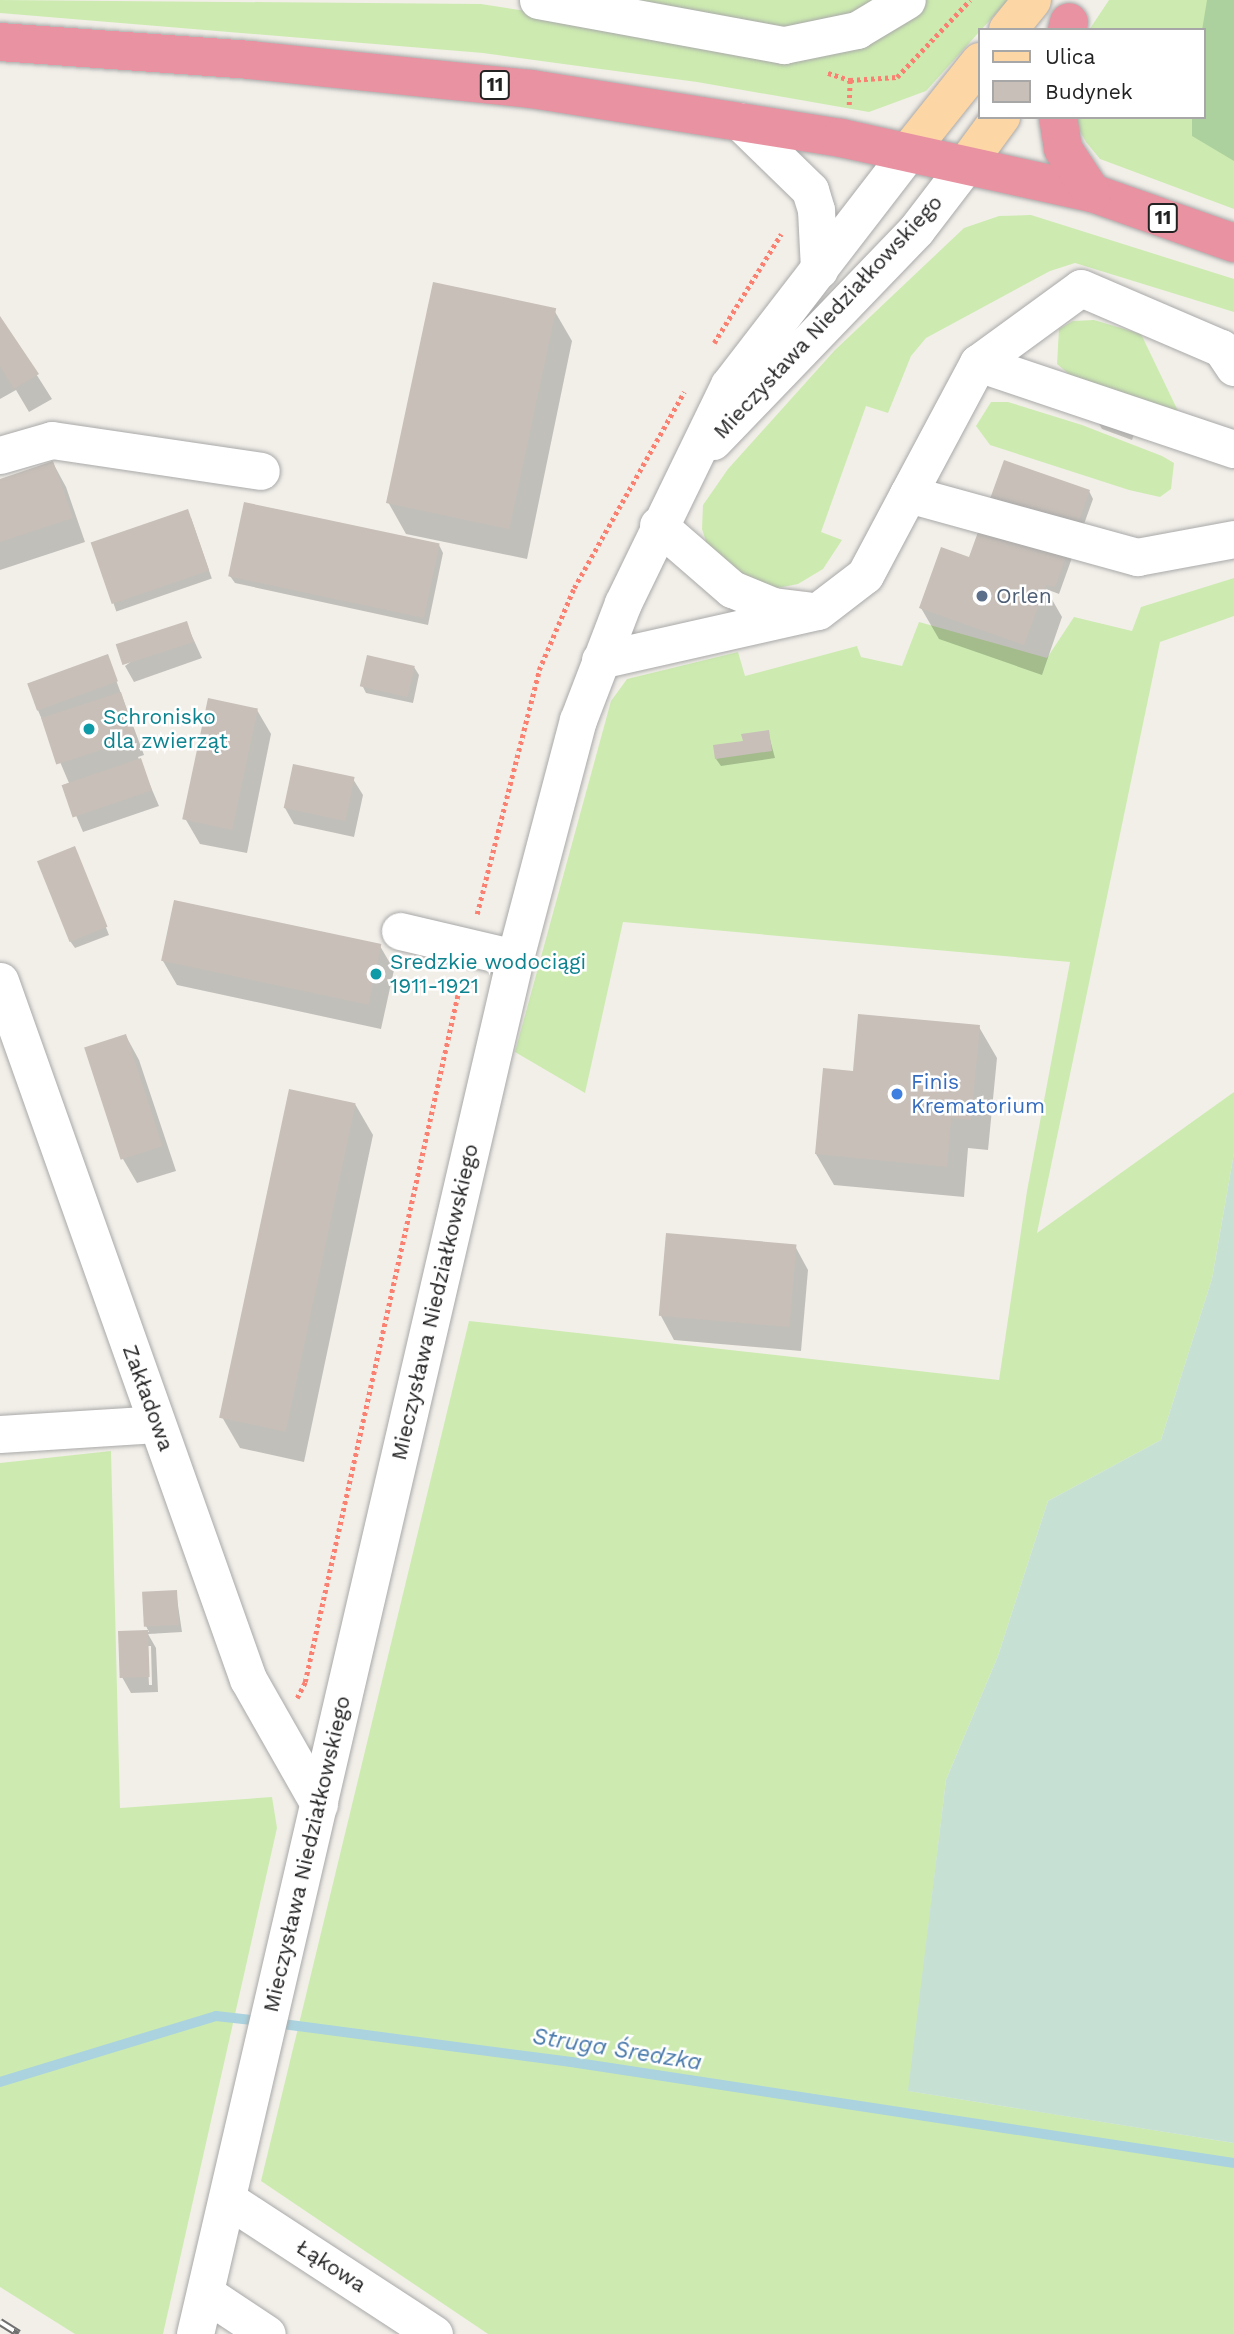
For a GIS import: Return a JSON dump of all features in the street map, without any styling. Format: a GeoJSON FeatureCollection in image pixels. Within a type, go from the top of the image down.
{"type":"FeatureCollection","features":[{"type":"Feature","properties":{"kind":"highway","name":"11"},"geometry":{"type":"LineString","coordinates":[[0,41],[250,60],[531,89],[739,121],[968,162],[1092,193],[1234,243]]}},
{"type":"Feature","properties":{"kind":"highway"},"geometry":{"type":"LineString","coordinates":[[1058,119],[1063,149],[1092,193]]}},
{"type":"Feature","properties":{"kind":"main road"},"geometry":{"type":"LineString","coordinates":[[1009,28],[1032,0]]}},
{"type":"Feature","properties":{"kind":"main road"},"geometry":{"type":"LineString","coordinates":[[909,150],[978,64]]}},
{"type":"Feature","properties":{"kind":"main road"},"geometry":{"type":"LineString","coordinates":[[968,162],[999,119]]}},
{"type":"Feature","properties":{"kind":"street"},"geometry":{"type":"LineString","coordinates":[[559,2],[784,45],[809,43],[857,30],[907,0]]}},
{"type":"Feature","properties":{"kind":"street"},"geometry":{"type":"LineString","coordinates":[[739,121],[810,190],[816,210],[819,270]]}},
{"type":"Feature","properties":{"kind":"street","name":"Mieczysława Niedziałkowskiego"},"geometry":{"type":"LineString","coordinates":[[227,2199],[515,958],[553,804],[600,660],[658,526],[729,385],[909,150]]}},
{"type":"Feature","properties":{"kind":"street","name":"Mieczysława Niedziałkowskiego"},"geometry":{"type":"LineString","coordinates":[[685,469],[916,230],[968,162]]}},
{"type":"Feature","properties":{"kind":"street"},"geometry":{"type":"LineString","coordinates":[[600,660],[818,611],[865,575],[978,363],[1081,288],[1221,348],[1234,367]]}},
{"type":"Feature","properties":{"kind":"street"},"geometry":{"type":"LineString","coordinates":[[978,363],[1234,449]]}},
{"type":"Feature","properties":{"kind":"street"},"geometry":{"type":"LineString","coordinates":[[0,455],[52,440],[261,471]]}},
{"type":"Feature","properties":{"kind":"street"},"geometry":{"type":"LineString","coordinates":[[908,494],[1137,557],[1234,539]]}},
{"type":"Feature","properties":{"kind":"street"},"geometry":{"type":"LineString","coordinates":[[658,526],[732,589],[773,606],[818,611]]}},
{"type":"Feature","properties":{"kind":"street"},"geometry":{"type":"LineString","coordinates":[[400,930],[515,958]]}},
{"type":"Feature","properties":{"kind":"street","name":"Zakładowa"},"geometry":{"type":"LineString","coordinates":[[1,988],[248,1679],[319,1804]]}},
{"type":"Feature","properties":{"kind":"street"},"geometry":{"type":"LineString","coordinates":[[0,1434],[157,1424]]}},
{"type":"Feature","properties":{"kind":"street"},"geometry":{"type":"LineString","coordinates":[[195,2334],[227,2199]]}},
{"type":"Feature","properties":{"kind":"street","name":"Łąkowa"},"geometry":{"type":"LineString","coordinates":[[227,2199],[434,2334]]}},
{"type":"Feature","properties":{"kind":"street"},"geometry":{"type":"LineString","coordinates":[[205,2293],[267,2334]]}},
{"type":"Feature","properties":{"kind":"green space"},"geometry":{"type":"Polygon","coordinates":[[[0,0],[481,4],[570,18],[888,31],[927,0],[1008,0],[983,28],[978,28],[978,33],[926,91],[869,112],[697,82],[483,53],[0,13],[0,0]]]}},
{"type":"Feature","properties":{"kind":"green space"},"geometry":{"type":"Polygon","coordinates":[[[595,0],[883,0],[845,18],[800,29],[595,0]]]}},
{"type":"Feature","properties":{"kind":"green space"},"geometry":{"type":"Polygon","coordinates":[[[1109,0],[1234,0],[1234,209],[1100,159],[1086,142],[1073,119],[1206,119],[1206,28],[1090,28],[1109,0]]]}},
{"type":"Feature","properties":{"kind":"green space"},"geometry":{"type":"Polygon","coordinates":[[[1207,0],[1234,0],[1234,161],[1192,136],[1192,119],[1206,119],[1206,28],[1202,28],[1207,0]]]}},
{"type":"Feature","properties":{"kind":"green space"},"geometry":{"type":"Polygon","coordinates":[[[1031,215],[1234,279],[1234,312],[1075,263],[1050,271],[926,338],[911,356],[888,413],[866,406],[821,532],[842,540],[823,569],[798,584],[772,589],[745,583],[709,551],[702,529],[703,505],[728,469],[835,350],[964,228],[999,216],[1031,215]]]}},
{"type":"Feature","properties":{"kind":"green space"},"geometry":{"type":"Polygon","coordinates":[[[1094,320],[1141,334],[1178,411],[1070,375],[1057,364],[1059,329],[1073,321],[1094,320]]]}},
{"type":"Feature","properties":{"kind":"green space"},"geometry":{"type":"Polygon","coordinates":[[[991,402],[1008,402],[1082,425],[1162,456],[1174,463],[1171,489],[1160,497],[1129,490],[990,445],[976,426],[991,402]]]}},
{"type":"Feature","properties":{"kind":"green space"},"geometry":{"type":"Polygon","coordinates":[[[1234,578],[1234,616],[1160,642],[1037,1233],[1234,1092],[1234,1153],[1212,1279],[1161,1440],[1048,1501],[998,1656],[946,1780],[909,2091],[1234,2143],[1234,2334],[488,2334],[261,2181],[469,1321],[999,1380],[1027,1191],[1070,962],[623,922],[585,1093],[515,1052],[611,701],[627,679],[738,652],[745,676],[857,646],[861,657],[902,666],[919,622],[1047,658],[1074,617],[1132,631],[1141,607],[1234,578]]]}},
{"type":"Feature","properties":{"kind":"green space"},"geometry":{"type":"Polygon","coordinates":[[[1234,1153],[1234,2143],[908,2091],[946,1780],[998,1656],[1048,1501],[1161,1440],[1212,1279],[1234,1153]]]}},
{"type":"Feature","properties":{"kind":"green space"},"geometry":{"type":"Polygon","coordinates":[[[111,1451],[120,1808],[272,1797],[277,1828],[163,2334],[75,2334],[0,2287],[0,1463],[111,1451]]]}},
{"type":"Feature","properties":{"kind":"building"},"geometry":{"type":"Polygon","coordinates":[[[433,282],[556,308],[509,529],[386,503],[433,282]]]}},
{"type":"Feature","properties":{"kind":"building"},"geometry":{"type":"Polygon","coordinates":[[[0,316],[39,374],[14,389],[0,366],[0,316]]]}},
{"type":"Feature","properties":{"kind":"building"},"geometry":{"type":"Polygon","coordinates":[[[1004,460],[1090,490],[1055,587],[1046,585],[1024,645],[919,608],[941,547],[969,557],[1004,460]]]}},
{"type":"Feature","properties":{"kind":"building"},"geometry":{"type":"Polygon","coordinates":[[[53,461],[73,518],[0,542],[0,479],[53,461]]]}},
{"type":"Feature","properties":{"kind":"building"},"geometry":{"type":"Polygon","coordinates":[[[244,502],[440,544],[424,618],[228,576],[244,502]]]}},
{"type":"Feature","properties":{"kind":"building"},"geometry":{"type":"Polygon","coordinates":[[[188,509],[209,570],[112,604],[91,543],[188,509]]]}},
{"type":"Feature","properties":{"kind":"building"},"geometry":{"type":"Polygon","coordinates":[[[187,621],[194,642],[122,665],[116,644],[187,621]]]}},
{"type":"Feature","properties":{"kind":"building"},"geometry":{"type":"Polygon","coordinates":[[[108,654],[118,681],[37,711],[27,683],[108,654]]]}},
{"type":"Feature","properties":{"kind":"building"},"geometry":{"type":"Polygon","coordinates":[[[367,655],[415,666],[408,697],[360,686],[367,655]]]}},
{"type":"Feature","properties":{"kind":"building","name":"Schronisko dla zwierząt"},"geometry":{"type":"Polygon","coordinates":[[[121,692],[136,739],[56,765],[41,718],[121,692]]]}},
{"type":"Feature","properties":{"kind":"building"},"geometry":{"type":"Polygon","coordinates":[[[208,698],[258,709],[232,830],[182,819],[208,698]]]}},
{"type":"Feature","properties":{"kind":"building"},"geometry":{"type":"Polygon","coordinates":[[[769,730],[772,751],[715,759],[713,745],[743,741],[741,734],[769,730]]]}},
{"type":"Feature","properties":{"kind":"building"},"geometry":{"type":"Polygon","coordinates":[[[141,758],[152,790],[73,817],[62,785],[141,758]]]}},
{"type":"Feature","properties":{"kind":"building"},"geometry":{"type":"Polygon","coordinates":[[[293,764],[355,777],[345,821],[284,808],[293,764]]]}},
{"type":"Feature","properties":{"kind":"building"},"geometry":{"type":"Polygon","coordinates":[[[75,846],[108,927],[70,942],[37,861],[75,846]]]}},
{"type":"Feature","properties":{"kind":"building"},"geometry":{"type":"Polygon","coordinates":[[[174,900],[381,944],[368,1005],[161,961],[174,900]]]}},
{"type":"Feature","properties":{"kind":"building","name":"Finis Krematorium"},"geometry":{"type":"Polygon","coordinates":[[[858,1014],[980,1025],[971,1120],[951,1118],[947,1167],[815,1154],[823,1068],[853,1071],[858,1014]]]}},
{"type":"Feature","properties":{"kind":"building"},"geometry":{"type":"Polygon","coordinates":[[[126,1034],[162,1146],[121,1160],[84,1048],[126,1034]]]}},
{"type":"Feature","properties":{"kind":"building"},"geometry":{"type":"Polygon","coordinates":[[[289,1089],[356,1103],[286,1432],[219,1418],[289,1089]]]}},
{"type":"Feature","properties":{"kind":"building"},"geometry":{"type":"Polygon","coordinates":[[[666,1233],[797,1244],[789,1327],[659,1316],[666,1233]]]}},
{"type":"Feature","properties":{"kind":"building"},"geometry":{"type":"Polygon","coordinates":[[[177,1590],[179,1625],[144,1627],[142,1592],[177,1590]]]}},
{"type":"Feature","properties":{"kind":"building"},"geometry":{"type":"Polygon","coordinates":[[[148,1630],[150,1677],[120,1678],[118,1631],[148,1630]]]}},
{"type":"Feature","properties":{"kind":"waterway","name":"Struga Średzka"},"geometry":{"type":"LineString","coordinates":[[0,2082],[216,2016],[260,2021]]}},
{"type":"Feature","properties":{"kind":"waterway","name":"Struga Średzka"},"geometry":{"type":"LineString","coordinates":[[275,2023],[571,2062],[1234,2163]]}},
{"type":"Feature","properties":{"kind":"railway"},"geometry":{"type":"LineString","coordinates":[[0,2322],[19,2334]]}},
{"type":"Feature","properties":{"kind":"place","name":"Orlen"},"geometry":{"type":"Point","coordinates":[982,596]}},
{"type":"Feature","properties":{"kind":"place","name":"Schronisko dla zwierząt"},"geometry":{"type":"Point","coordinates":[89,729]}},
{"type":"Feature","properties":{"kind":"place","name":"Sredzkie wodociągi 1911-1921"},"geometry":{"type":"Point","coordinates":[376,974]}},
{"type":"Feature","properties":{"kind":"place","name":"Finis Krematorium"},"geometry":{"type":"Point","coordinates":[897,1094]}}]}
